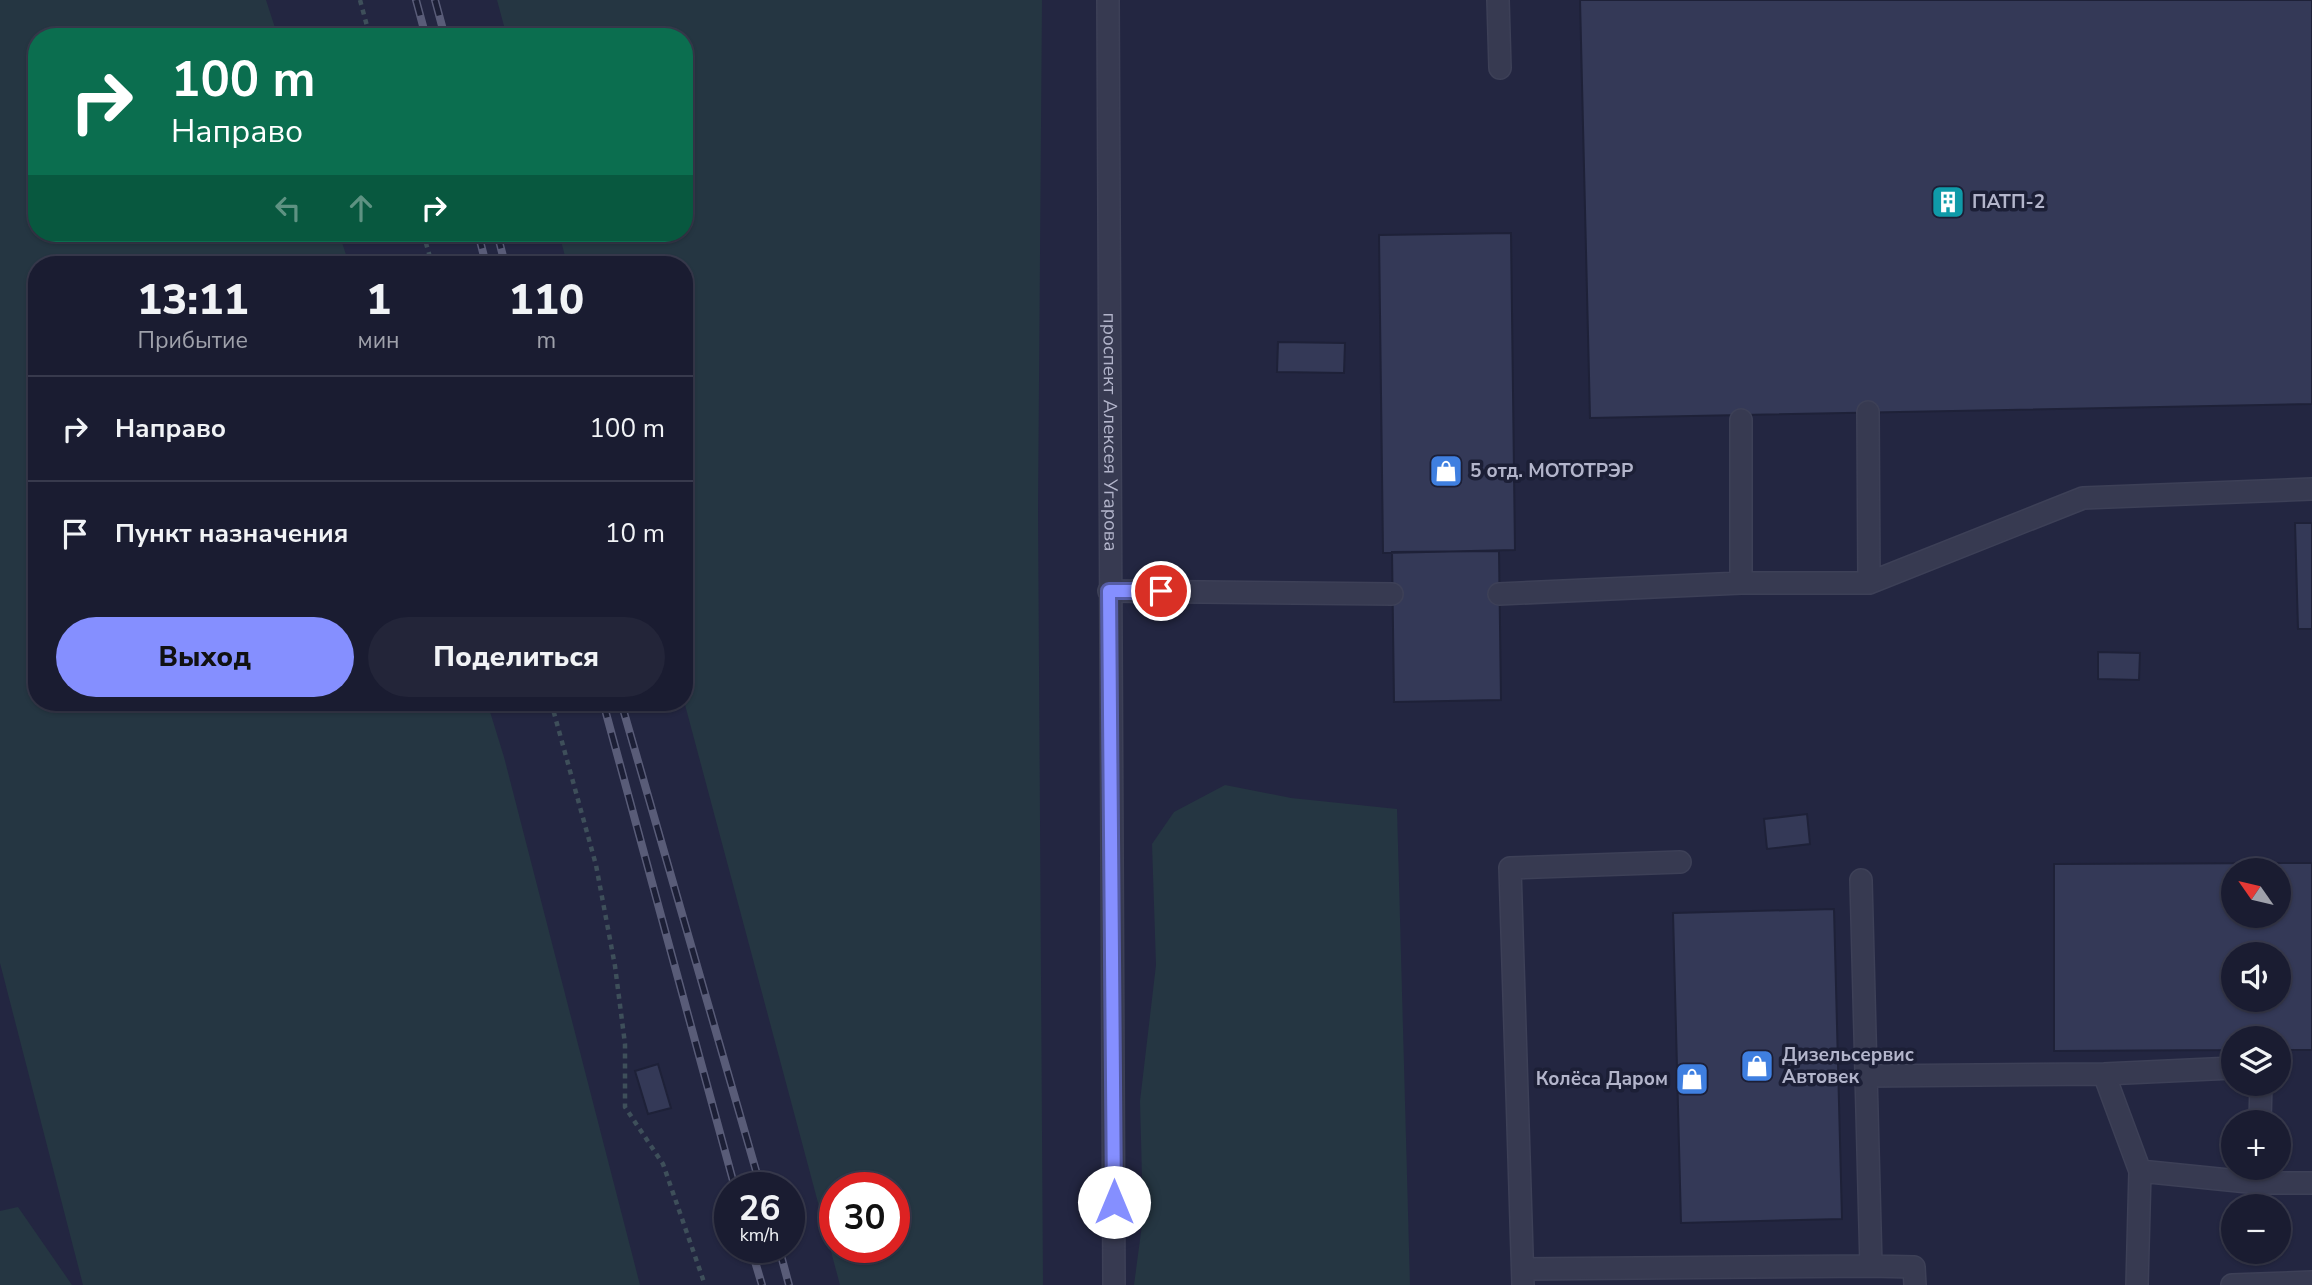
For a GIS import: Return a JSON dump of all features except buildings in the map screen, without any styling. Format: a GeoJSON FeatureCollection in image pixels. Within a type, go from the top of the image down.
{"type":"FeatureCollection","features":[{"type":"Feature","properties":{"kind":"street","name":"проспект Алексея Угарова"},"geometry":{"type":"LineString","coordinates":[[1108,0],[1114,1285]]}},
{"type":"Feature","properties":{"kind":"street"},"geometry":{"type":"LineString","coordinates":[[1499,0],[1500,68]]}},
{"type":"Feature","properties":{"kind":"street"},"geometry":{"type":"LineString","coordinates":[[1868,412],[1869,583]]}},
{"type":"Feature","properties":{"kind":"street"},"geometry":{"type":"LineString","coordinates":[[1741,419],[1741,583]]}},
{"type":"Feature","properties":{"kind":"street"},"geometry":{"type":"LineString","coordinates":[[1499,594],[1741,583],[1869,583],[2083,498],[2312,489]]}},
{"type":"Feature","properties":{"kind":"street"},"geometry":{"type":"LineString","coordinates":[[1109,591],[1392,594]]}},
{"type":"Feature","properties":{"kind":"street"},"geometry":{"type":"LineString","coordinates":[[1680,862],[1510,868],[1523,1277],[1871,1266],[1914,1267],[1915,1285]]}},
{"type":"Feature","properties":{"kind":"street"},"geometry":{"type":"LineString","coordinates":[[1861,880],[1871,1266]]}},
{"type":"Feature","properties":{"kind":"street"},"geometry":{"type":"LineString","coordinates":[[1867,1076],[2105,1074],[2221,1069]]}},
{"type":"Feature","properties":{"kind":"street"},"geometry":{"type":"LineString","coordinates":[[2105,1074],[2140,1171],[2137,1285]]}},
{"type":"Feature","properties":{"kind":"street"},"geometry":{"type":"LineString","coordinates":[[2140,1171],[2221,1174]]}},
{"type":"Feature","properties":{"kind":"street"},"geometry":{"type":"LineString","coordinates":[[2291,1180],[2312,1183]]}},
{"type":"Feature","properties":{"kind":"street"},"geometry":{"type":"LineString","coordinates":[[2232,1285],[2312,1283]]}},
{"type":"Feature","properties":{"kind":"path"},"geometry":{"type":"LineString","coordinates":[[360,0],[368,28]]}},
{"type":"Feature","properties":{"kind":"path"},"geometry":{"type":"LineString","coordinates":[[553,711],[596,865],[615,966],[625,1044],[625,1107],[663,1164],[705,1285]]}},
{"type":"Feature","properties":{"kind":"shaded area"},"geometry":{"type":"Polygon","coordinates":[[[0,0],[266,0],[275,28],[28,28],[28,242],[342,242],[346,256],[28,256],[28,711],[490,711],[504,757],[640,1285],[83,1285],[0,963],[0,0]]]}},
{"type":"Feature","properties":{"kind":"shaded area"},"geometry":{"type":"Polygon","coordinates":[[[497,0],[1042,0],[1038,510],[1043,1285],[840,1285],[834,1263],[910,1263],[910,1172],[819,1172],[819,1206],[687,711],[693,711],[693,256],[565,256],[561,242],[693,242],[693,28],[505,28],[497,0]]]}},
{"type":"Feature","properties":{"kind":"shaded area"},"geometry":{"type":"Polygon","coordinates":[[[1225,785],[1291,798],[1397,809],[1410,1285],[1134,1285],[1143,1217],[1140,1101],[1156,965],[1152,844],[1174,812],[1225,785]]]}},
{"type":"Feature","properties":{"kind":"shaded area"},"geometry":{"type":"Polygon","coordinates":[[[18,1207],[72,1285],[0,1285],[0,1211],[18,1207]]]}},
{"type":"Feature","properties":{"kind":"railway"},"geometry":{"type":"LineString","coordinates":[[416,0],[424,28]]}},
{"type":"Feature","properties":{"kind":"railway"},"geometry":{"type":"LineString","coordinates":[[435,0],[443,28]]}},
{"type":"Feature","properties":{"kind":"railway"},"geometry":{"type":"LineString","coordinates":[[480,242],[484,256]]}},
{"type":"Feature","properties":{"kind":"railway"},"geometry":{"type":"LineString","coordinates":[[499,242],[503,256]]}},
{"type":"Feature","properties":{"kind":"railway"},"geometry":{"type":"LineString","coordinates":[[605,711],[731,1172]]}},
{"type":"Feature","properties":{"kind":"railway"},"geometry":{"type":"LineString","coordinates":[[624,711],[756,1172]]}},
{"type":"Feature","properties":{"kind":"railway"},"geometry":{"type":"LineString","coordinates":[[755,1263],[762,1285]]}},
{"type":"Feature","properties":{"kind":"railway"},"geometry":{"type":"LineString","coordinates":[[783,1263],[789,1285]]}},
{"type":"Feature","properties":{"kind":"place","name":"ПАТП-2"},"geometry":{"type":"Point","coordinates":[1948,202]}},
{"type":"Feature","properties":{"kind":"place","name":"5 отд. МОТОТРЭР"},"geometry":{"type":"Point","coordinates":[1446,471]}},
{"type":"Feature","properties":{"kind":"place","name":"Дизельсервис Автовек"},"geometry":{"type":"Point","coordinates":[1757,1066]}},
{"type":"Feature","properties":{"kind":"place","name":"Колёса Даром"},"geometry":{"type":"Point","coordinates":[1692,1079]}},
{"type":"Feature","properties":{"kind":"route"},"geometry":{"type":"LineString","coordinates":[[1114,1202],[1109,591],[1161,591]]}}]}
